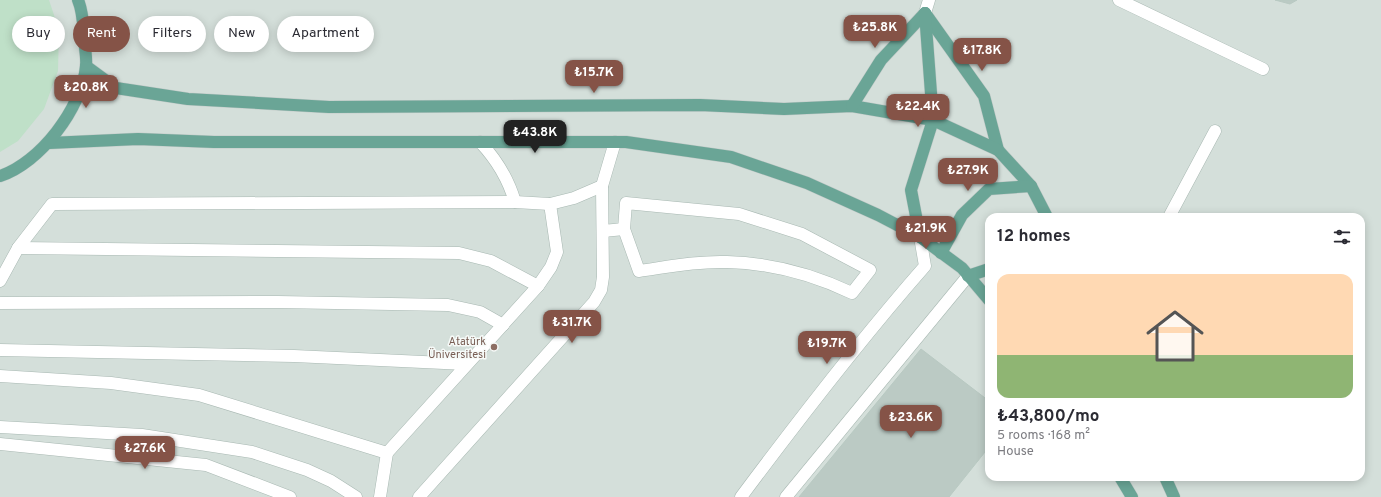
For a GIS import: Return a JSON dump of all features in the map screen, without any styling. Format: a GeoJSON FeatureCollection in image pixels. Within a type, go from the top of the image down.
{"type":"FeatureCollection","features":[{"type":"Feature","properties":{"kind":"main road"},"geometry":{"type":"LineString","coordinates":[[0,176],[12,172],[48,143],[75,103],[86,66],[82,9],[78,0]]}},
{"type":"Feature","properties":{"kind":"main road"},"geometry":{"type":"LineString","coordinates":[[852,106],[881,60],[925,13]]}},
{"type":"Feature","properties":{"kind":"main road"},"geometry":{"type":"LineString","coordinates":[[920,236],[911,190],[933,120],[925,13]]}},
{"type":"Feature","properties":{"kind":"main road"},"geometry":{"type":"LineString","coordinates":[[925,13],[984,96],[998,150]]}},
{"type":"Feature","properties":{"kind":"main road"},"geometry":{"type":"LineString","coordinates":[[86,66],[116,88],[188,99],[321,107],[700,105],[784,109],[852,106],[933,120],[998,150],[1031,186],[1044,213]]}},
{"type":"Feature","properties":{"kind":"main road"},"geometry":{"type":"LineString","coordinates":[[48,143],[138,139],[214,142],[626,142],[731,157],[807,183],[878,214],[920,236],[962,268],[985,295]]}},
{"type":"Feature","properties":{"kind":"main road"},"geometry":{"type":"LineString","coordinates":[[941,253],[962,215],[989,189],[1031,186]]}},
{"type":"Feature","properties":{"kind":"main road"},"geometry":{"type":"LineString","coordinates":[[968,276],[985,270]]}},
{"type":"Feature","properties":{"kind":"main road"},"geometry":{"type":"LineString","coordinates":[[1122,481],[1132,497]]}},
{"type":"Feature","properties":{"kind":"main road"},"geometry":{"type":"LineString","coordinates":[[1167,481],[1174,497]]}},
{"type":"Feature","properties":{"kind":"street"},"geometry":{"type":"LineString","coordinates":[[925,13],[930,0]]}},
{"type":"Feature","properties":{"kind":"street"},"geometry":{"type":"LineString","coordinates":[[1118,0],[1263,69]]}},
{"type":"Feature","properties":{"kind":"street"},"geometry":{"type":"LineString","coordinates":[[1171,213],[1215,132]]}},
{"type":"Feature","properties":{"kind":"street"},"geometry":{"type":"LineString","coordinates":[[480,142],[499,166],[507,179],[515,202]]}},
{"type":"Feature","properties":{"kind":"street"},"geometry":{"type":"LineString","coordinates":[[420,497],[594,302],[601,290],[603,277],[602,186],[615,142]]}},
{"type":"Feature","properties":{"kind":"street"},"geometry":{"type":"LineString","coordinates":[[0,281],[18,248],[52,204],[515,202],[550,204],[574,198],[602,186]]}},
{"type":"Feature","properties":{"kind":"street"},"geometry":{"type":"LineString","coordinates":[[626,203],[739,214],[802,234],[870,270],[852,294],[826,281],[763,265],[745,263],[704,262],[638,271],[624,229],[626,203]]}},
{"type":"Feature","properties":{"kind":"street"},"geometry":{"type":"LineString","coordinates":[[380,497],[387,453],[538,286],[551,268],[557,252],[550,204]]}},
{"type":"Feature","properties":{"kind":"street"},"geometry":{"type":"LineString","coordinates":[[603,231],[624,229]]}},
{"type":"Feature","properties":{"kind":"street"},"geometry":{"type":"LineString","coordinates":[[920,236],[925,266]]}},
{"type":"Feature","properties":{"kind":"street"},"geometry":{"type":"LineString","coordinates":[[18,248],[460,253],[492,261],[538,286]]}},
{"type":"Feature","properties":{"kind":"street"},"geometry":{"type":"LineString","coordinates":[[741,497],[812,403],[891,304],[925,266],[941,253]]}},
{"type":"Feature","properties":{"kind":"street"},"geometry":{"type":"LineString","coordinates":[[786,497],[968,276]]}},
{"type":"Feature","properties":{"kind":"street"},"geometry":{"type":"LineString","coordinates":[[0,303],[278,302],[448,305],[480,312],[503,325]]}},
{"type":"Feature","properties":{"kind":"street"},"geometry":{"type":"LineString","coordinates":[[0,350],[294,356],[466,364]]}},
{"type":"Feature","properties":{"kind":"street"},"geometry":{"type":"LineString","coordinates":[[0,376],[111,383],[199,395],[387,453]]}},
{"type":"Feature","properties":{"kind":"street"},"geometry":{"type":"LineString","coordinates":[[0,427],[142,435],[252,452],[307,470],[331,481],[356,497]]}},
{"type":"Feature","properties":{"kind":"street"},"geometry":{"type":"LineString","coordinates":[[0,444],[206,464],[290,497]]}},
{"type":"Feature","properties":{"kind":"shaded area","name":"Atatürk Üniversitesi"},"geometry":{"type":"Polygon","coordinates":[[[0,0],[1381,0],[1381,497],[0,497],[0,0]]]}},
{"type":"Feature","properties":{"kind":"green space"},"geometry":{"type":"Polygon","coordinates":[[[0,0],[49,0],[54,16],[12,16],[12,52],[58,52],[58,71],[44,109],[18,141],[0,152],[0,0]]]}},
{"type":"Feature","properties":{"kind":"building"},"geometry":{"type":"Polygon","coordinates":[[[1275,0],[1297,0],[1290,4],[1275,0]]]}},
{"type":"Feature","properties":{"kind":"building"},"geometry":{"type":"Polygon","coordinates":[[[921,349],[985,398],[985,452],[949,497],[799,497],[921,349]]]}},
{"type":"Feature","properties":{"kind":"place","name":"Atatürk Üniversitesi"},"geometry":{"type":"Point","coordinates":[494,347]}}]}
